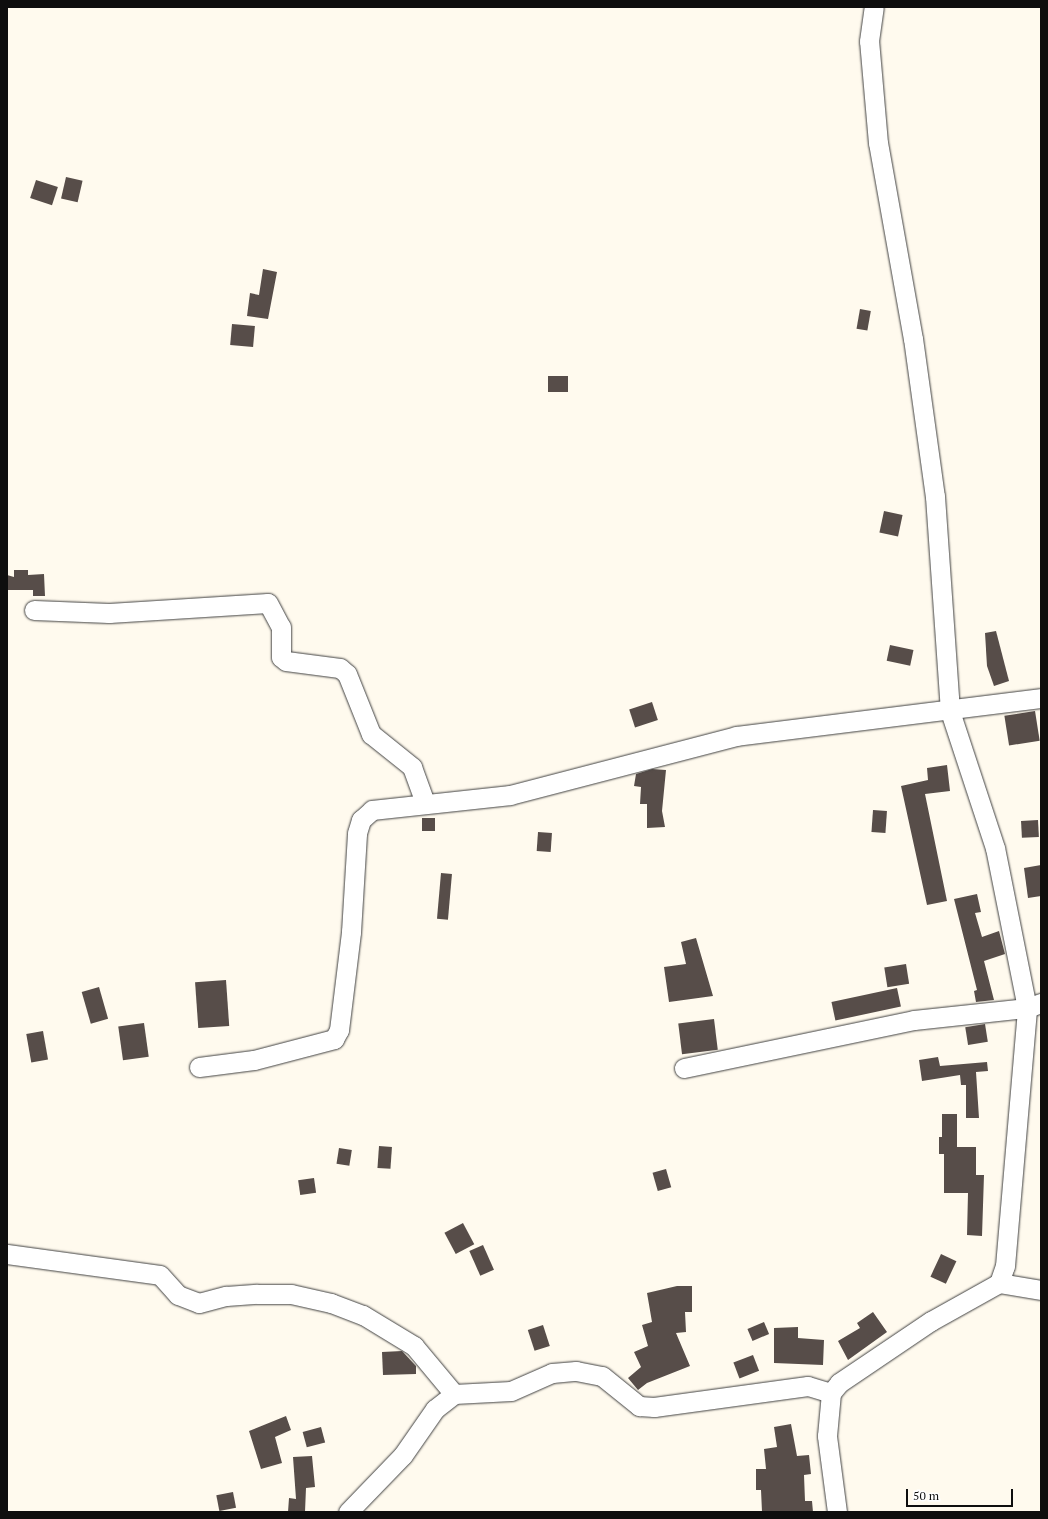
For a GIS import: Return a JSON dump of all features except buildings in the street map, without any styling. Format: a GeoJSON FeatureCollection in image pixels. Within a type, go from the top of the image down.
{"type":"FeatureCollection","features":[{"type":"Feature","properties":{"kind":"street"},"geometry":{"type":"LineString","coordinates":[[874,7],[869,41],[878,143],[913,339],[935,497],[950,711],[995,848],[1034,1006],[1005,1266],[999,1283]]}},
{"type":"Feature","properties":{"kind":"street"},"geometry":{"type":"LineString","coordinates":[[34,610],[109,613],[268,603],[281,627],[281,657],[286,661],[340,668],[347,674],[371,734],[412,768],[425,803]]}},
{"type":"Feature","properties":{"kind":"street"},"geometry":{"type":"LineString","coordinates":[[199,1067],[254,1060],[334,1039],[339,1030],[351,932],[361,820],[372,810],[425,803],[510,795],[736,736],[950,711],[1041,698]]}},
{"type":"Feature","properties":{"kind":"street"},"geometry":{"type":"LineString","coordinates":[[684,1068],[914,1020],[1034,1006]]}},
{"type":"Feature","properties":{"kind":"street"},"geometry":{"type":"LineString","coordinates":[[7,1254],[160,1275],[178,1295],[198,1304],[226,1296],[257,1294],[291,1294],[331,1303],[363,1314],[414,1346],[454,1394]]}},
{"type":"Feature","properties":{"kind":"street"},"geometry":{"type":"LineString","coordinates":[[837,1512],[827,1436],[831,1393],[839,1382],[930,1321],[999,1283],[1041,1290]]}},
{"type":"Feature","properties":{"kind":"street"},"geometry":{"type":"LineString","coordinates":[[348,1512],[403,1455],[435,1409],[454,1394],[511,1391],[552,1373],[576,1370],[602,1376],[639,1406],[654,1407],[808,1386],[831,1393]]}}]}
